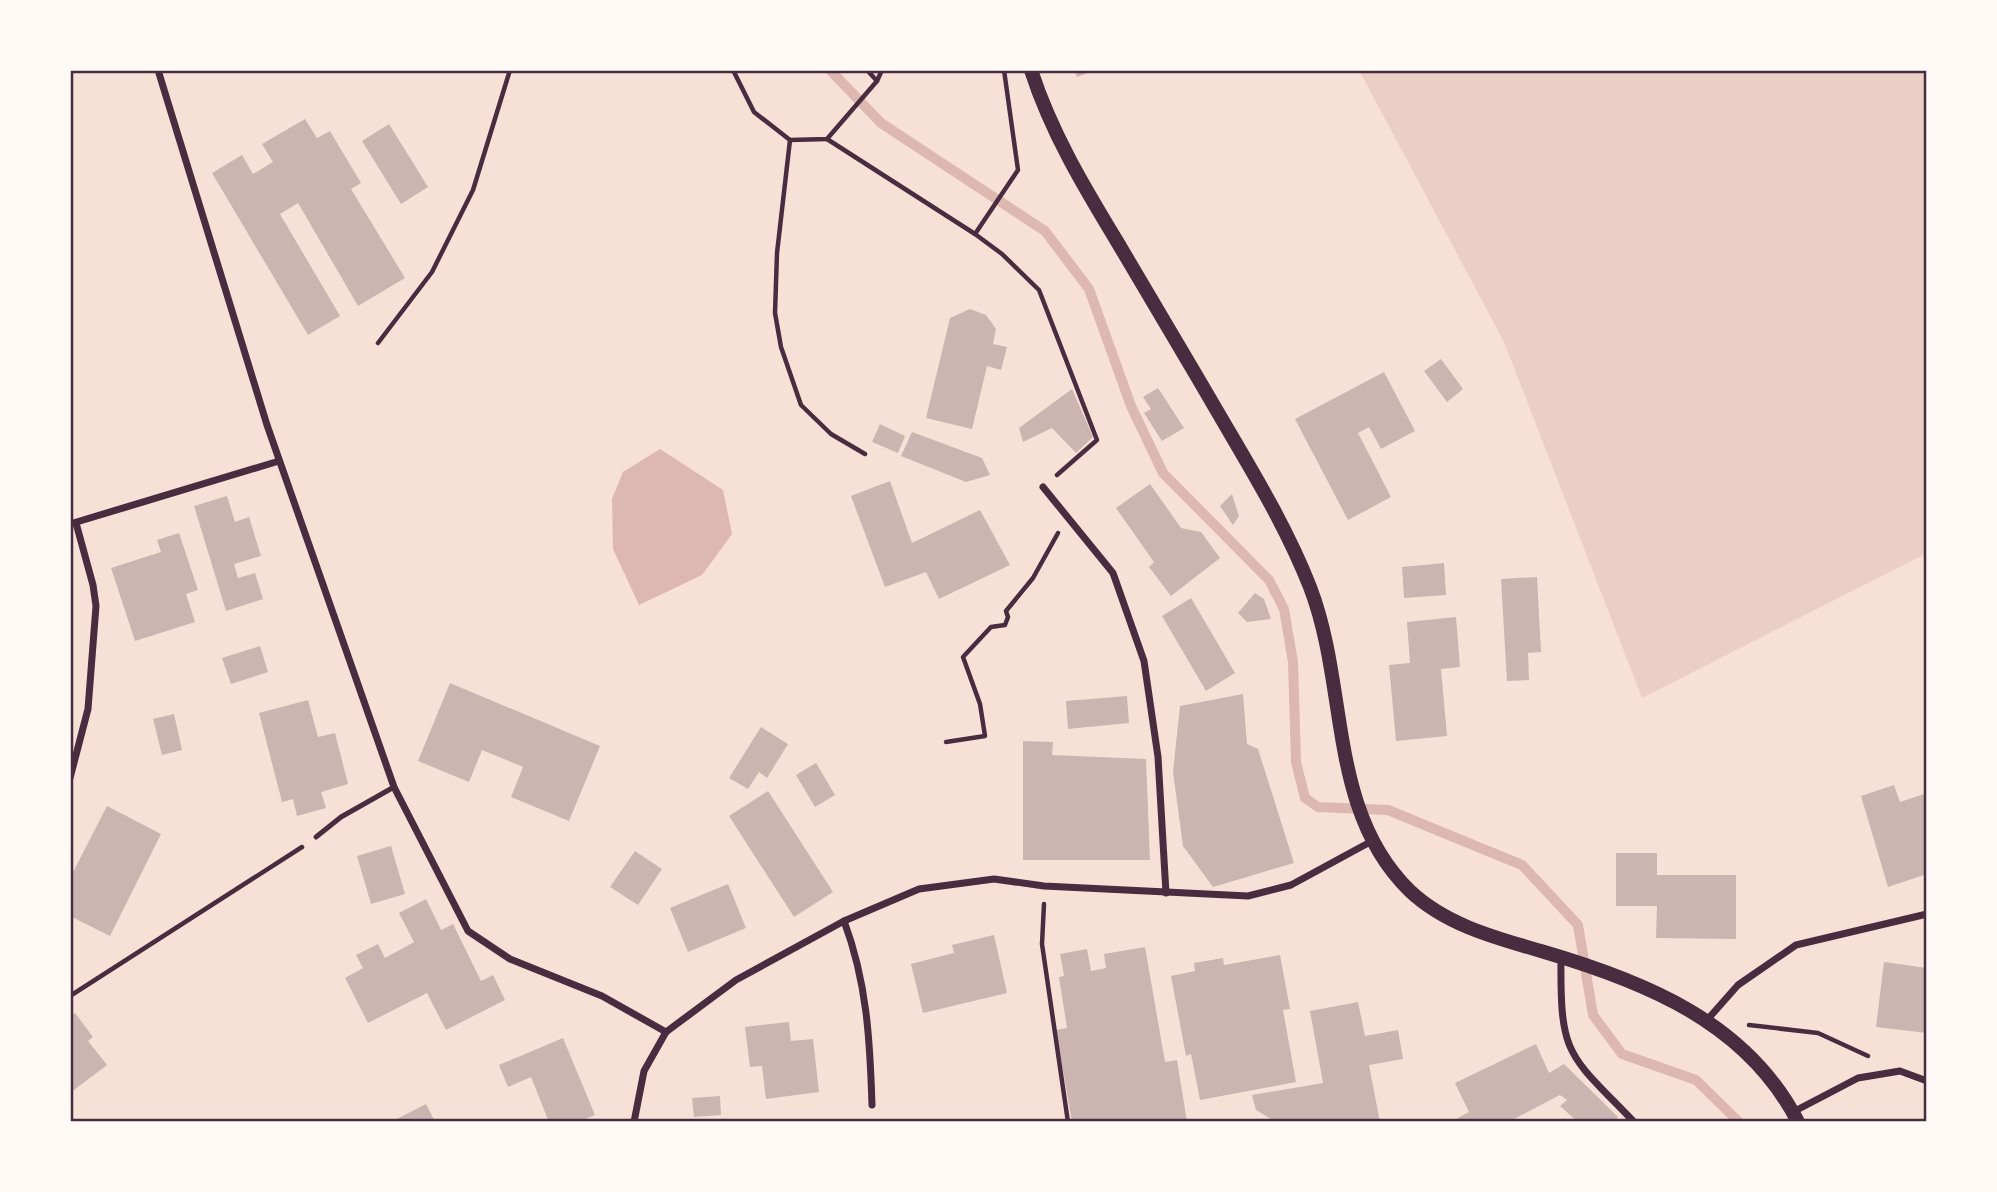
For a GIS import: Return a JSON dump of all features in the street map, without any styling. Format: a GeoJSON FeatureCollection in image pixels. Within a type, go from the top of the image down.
{"type":"FeatureCollection","features":[{"type":"Feature","properties":{"kind":"main road"},"geometry":{"type":"LineString","coordinates":[[1031,70],[1062,146],[1258,481],[1295,553],[1323,630],[1342,750],[1352,790],[1372,841],[1410,891],[1435,910],[1492,937],[1622,977],[1661,993],[1707,1020],[1736,1042],[1762,1069],[1796,1117]]}},
{"type":"Feature","properties":{"kind":"street"},"geometry":{"type":"LineString","coordinates":[[158,70],[279,461],[394,787],[468,930],[510,959],[602,996],[666,1032]]}},
{"type":"Feature","properties":{"kind":"street"},"geometry":{"type":"LineString","coordinates":[[70,778],[88,709],[96,606],[93,584],[73,523],[279,461]]}},
{"type":"Feature","properties":{"kind":"street"},"geometry":{"type":"LineString","coordinates":[[1043,487],[1113,573],[1144,661],[1158,757],[1166,893]]}},
{"type":"Feature","properties":{"kind":"street"},"geometry":{"type":"LineString","coordinates":[[634,1122],[644,1071],[666,1032],[736,980],[844,921],[919,889],[948,883],[994,879],[1044,886],[1248,896],[1291,885],[1372,841]]}},
{"type":"Feature","properties":{"kind":"street"},"geometry":{"type":"LineString","coordinates":[[1707,1020],[1738,985],[1796,945],[1927,914]]}},
{"type":"Feature","properties":{"kind":"street"},"geometry":{"type":"LineString","coordinates":[[844,921],[859,961],[870,1024],[872,1105]]}},
{"type":"Feature","properties":{"kind":"street"},"geometry":{"type":"LineString","coordinates":[[1561,957],[1562,1026],[1571,1054],[1587,1076],[1634,1122]]}},
{"type":"Feature","properties":{"kind":"street"},"geometry":{"type":"LineString","coordinates":[[1796,1117],[1858,1078],[1900,1071],[1927,1082]]}},
{"type":"Feature","properties":{"kind":"lane"},"geometry":{"type":"LineString","coordinates":[[316,837],[341,817],[394,787]]}},
{"type":"Feature","properties":{"kind":"path"},"geometry":{"type":"LineString","coordinates":[[378,343],[432,272],[473,190],[510,70]]}},
{"type":"Feature","properties":{"kind":"path"},"geometry":{"type":"LineString","coordinates":[[733,70],[754,113],[790,140],[827,139],[975,234],[1002,254],[1039,290],[1097,440],[1043,487]]}},
{"type":"Feature","properties":{"kind":"path"},"geometry":{"type":"LineString","coordinates":[[867,70],[877,81]]}},
{"type":"Feature","properties":{"kind":"path"},"geometry":{"type":"LineString","coordinates":[[827,139],[877,81],[882,70]]}},
{"type":"Feature","properties":{"kind":"path"},"geometry":{"type":"LineString","coordinates":[[975,234],[1018,170],[1004,70]]}},
{"type":"Feature","properties":{"kind":"path"},"geometry":{"type":"LineString","coordinates":[[790,140],[777,253],[775,313],[781,347],[801,405],[831,434],[865,454]]}},
{"type":"Feature","properties":{"kind":"path"},"geometry":{"type":"LineString","coordinates":[[947,741],[985,736],[980,704],[963,657],[991,627],[1005,625],[1008,617],[1006,611],[1039,568],[1066,516]]}},
{"type":"Feature","properties":{"kind":"path"},"geometry":{"type":"LineString","coordinates":[[70,996],[239,890],[316,837]]}},
{"type":"Feature","properties":{"kind":"path"},"geometry":{"type":"LineString","coordinates":[[1044,886],[1042,943],[1068,1122]]}},
{"type":"Feature","properties":{"kind":"path"},"geometry":{"type":"LineString","coordinates":[[1707,1020],[1818,1033],[1900,1071]]}},
{"type":"Feature","properties":{"kind":"shaded area"},"geometry":{"type":"Polygon","coordinates":[[[1359,70],[1927,70],[1927,553],[1642,698],[1504,342],[1359,70]]]}},
{"type":"Feature","properties":{"kind":"shaded area"},"geometry":{"type":"Polygon","coordinates":[[[660,449],[723,490],[732,534],[702,575],[639,605],[613,549],[612,499],[623,472],[660,449]]]}},
{"type":"Feature","properties":{"kind":"building"},"geometry":{"type":"Polygon","coordinates":[[[1075,70],[1096,70],[1077,77],[1075,70]]]}},
{"type":"Feature","properties":{"kind":"building"},"geometry":{"type":"Polygon","coordinates":[[[305,119],[317,138],[330,131],[361,183],[351,189],[405,278],[358,306],[298,203],[280,214],[340,316],[308,335],[212,173],[242,155],[253,174],[273,162],[262,144],[305,119]]]}},
{"type":"Feature","properties":{"kind":"building"},"geometry":{"type":"Polygon","coordinates":[[[389,124],[428,187],[401,204],[362,141],[389,124]]]}},
{"type":"Feature","properties":{"kind":"building"},"geometry":{"type":"Polygon","coordinates":[[[970,309],[986,315],[996,329],[993,344],[1007,347],[1001,370],[987,366],[972,429],[926,418],[950,318],[970,309]]]}},
{"type":"Feature","properties":{"kind":"building"},"geometry":{"type":"Polygon","coordinates":[[[1441,359],[1463,389],[1447,402],[1424,371],[1441,359]]]}},
{"type":"Feature","properties":{"kind":"building"},"geometry":{"type":"Polygon","coordinates":[[[1384,372],[1415,431],[1381,449],[1369,427],[1358,433],[1391,497],[1348,520],[1295,419],[1384,372]]]}},
{"type":"Feature","properties":{"kind":"building"},"geometry":{"type":"Polygon","coordinates":[[[1158,388],[1184,428],[1162,441],[1144,413],[1151,409],[1143,397],[1158,388]]]}},
{"type":"Feature","properties":{"kind":"building"},"geometry":{"type":"Polygon","coordinates":[[[1072,389],[1093,437],[1076,453],[1052,428],[1023,442],[1019,428],[1072,389]]]}},
{"type":"Feature","properties":{"kind":"building"},"geometry":{"type":"Polygon","coordinates":[[[880,424],[905,436],[898,453],[872,442],[880,424]]]}},
{"type":"Feature","properties":{"kind":"building"},"geometry":{"type":"Polygon","coordinates":[[[912,432],[982,458],[990,475],[966,482],[901,456],[912,432]]]}},
{"type":"Feature","properties":{"kind":"building"},"geometry":{"type":"Polygon","coordinates":[[[890,481],[912,543],[980,510],[1010,565],[939,599],[926,572],[885,587],[851,496],[890,481]]]}},
{"type":"Feature","properties":{"kind":"building"},"geometry":{"type":"Polygon","coordinates":[[[1150,484],[1181,528],[1201,532],[1220,558],[1171,596],[1149,567],[1154,562],[1116,508],[1150,484]]]}},
{"type":"Feature","properties":{"kind":"building"},"geometry":{"type":"Polygon","coordinates":[[[1232,494],[1239,516],[1233,525],[1220,506],[1232,494]]]}},
{"type":"Feature","properties":{"kind":"building"},"geometry":{"type":"Polygon","coordinates":[[[227,496],[235,522],[249,517],[261,556],[234,564],[238,578],[255,573],[263,599],[226,611],[194,506],[227,496]]]}},
{"type":"Feature","properties":{"kind":"building"},"geometry":{"type":"Polygon","coordinates":[[[179,533],[198,590],[186,594],[195,622],[135,641],[111,568],[161,552],[157,540],[179,533]]]}},
{"type":"Feature","properties":{"kind":"building"},"geometry":{"type":"Polygon","coordinates":[[[1444,563],[1446,595],[1404,598],[1402,567],[1444,563]]]}},
{"type":"Feature","properties":{"kind":"building"},"geometry":{"type":"Polygon","coordinates":[[[1537,577],[1541,652],[1528,653],[1529,680],[1507,681],[1501,579],[1537,577]]]}},
{"type":"Feature","properties":{"kind":"building"},"geometry":{"type":"Polygon","coordinates":[[[1255,593],[1264,599],[1271,619],[1247,622],[1238,613],[1255,593]]]}},
{"type":"Feature","properties":{"kind":"building"},"geometry":{"type":"Polygon","coordinates":[[[1191,598],[1235,673],[1206,691],[1162,616],[1191,598]]]}},
{"type":"Feature","properties":{"kind":"building"},"geometry":{"type":"Polygon","coordinates":[[[1456,617],[1460,667],[1441,669],[1447,736],[1396,741],[1389,665],[1410,663],[1407,622],[1456,617]]]}},
{"type":"Feature","properties":{"kind":"building"},"geometry":{"type":"Polygon","coordinates":[[[260,646],[268,672],[231,684],[222,658],[260,646]]]}},
{"type":"Feature","properties":{"kind":"building"},"geometry":{"type":"Polygon","coordinates":[[[450,683],[600,746],[569,821],[511,797],[523,767],[482,750],[469,782],[418,761],[450,683]]]}},
{"type":"Feature","properties":{"kind":"building"},"geometry":{"type":"Polygon","coordinates":[[[1243,694],[1247,744],[1258,749],[1294,863],[1213,887],[1183,846],[1173,772],[1180,706],[1243,694]]]}},
{"type":"Feature","properties":{"kind":"building"},"geometry":{"type":"Polygon","coordinates":[[[1127,696],[1129,723],[1068,729],[1066,701],[1127,696]]]}},
{"type":"Feature","properties":{"kind":"building"},"geometry":{"type":"Polygon","coordinates":[[[308,700],[318,737],[335,733],[348,784],[321,792],[326,808],[297,816],[293,799],[282,802],[259,713],[308,700]]]}},
{"type":"Feature","properties":{"kind":"building"},"geometry":{"type":"Polygon","coordinates":[[[174,714],[182,750],[162,755],[153,719],[174,714]]]}},
{"type":"Feature","properties":{"kind":"building"},"geometry":{"type":"Polygon","coordinates":[[[761,727],[788,744],[767,778],[759,772],[748,789],[729,778],[761,727]]]}},
{"type":"Feature","properties":{"kind":"building"},"geometry":{"type":"Polygon","coordinates":[[[1023,741],[1053,742],[1052,755],[1146,759],[1150,860],[1023,860],[1023,741]]]}},
{"type":"Feature","properties":{"kind":"building"},"geometry":{"type":"Polygon","coordinates":[[[816,763],[835,795],[815,807],[796,775],[816,763]]]}},
{"type":"Feature","properties":{"kind":"building"},"geometry":{"type":"Polygon","coordinates":[[[1894,785],[1900,802],[1927,793],[1927,874],[1888,887],[1861,796],[1894,785]]]}},
{"type":"Feature","properties":{"kind":"building"},"geometry":{"type":"Polygon","coordinates":[[[768,791],[833,892],[794,917],[729,816],[768,791]]]}},
{"type":"Feature","properties":{"kind":"building"},"geometry":{"type":"Polygon","coordinates":[[[107,806],[161,834],[110,936],[70,916],[70,878],[107,806]]]}},
{"type":"Feature","properties":{"kind":"building"},"geometry":{"type":"Polygon","coordinates":[[[391,846],[405,894],[371,904],[357,856],[391,846]]]}},
{"type":"Feature","properties":{"kind":"building"},"geometry":{"type":"Polygon","coordinates":[[[635,851],[662,869],[638,905],[610,887],[635,851]]]}},
{"type":"Feature","properties":{"kind":"building"},"geometry":{"type":"Polygon","coordinates":[[[1616,853],[1657,853],[1657,875],[1736,875],[1736,939],[1656,938],[1657,906],[1616,906],[1616,853]]]}},
{"type":"Feature","properties":{"kind":"building"},"geometry":{"type":"Polygon","coordinates":[[[728,884],[746,928],[688,952],[670,908],[728,884]]]}},
{"type":"Feature","properties":{"kind":"building"},"geometry":{"type":"Polygon","coordinates":[[[426,899],[441,930],[453,924],[481,981],[493,975],[505,1000],[446,1030],[427,993],[368,1023],[345,978],[363,968],[356,955],[378,944],[385,958],[414,942],[399,913],[426,899]]]}},
{"type":"Feature","properties":{"kind":"building"},"geometry":{"type":"Polygon","coordinates":[[[994,935],[1007,993],[923,1013],[911,964],[954,953],[952,945],[994,935]]]}},
{"type":"Feature","properties":{"kind":"building"},"geometry":{"type":"Polygon","coordinates":[[[1145,947],[1165,1062],[1177,1060],[1187,1122],[1072,1122],[1056,1030],[1067,1028],[1059,977],[1064,976],[1060,954],[1087,949],[1091,971],[1106,968],[1104,954],[1145,947]]]}},
{"type":"Feature","properties":{"kind":"building"},"geometry":{"type":"Polygon","coordinates":[[[1280,955],[1290,1009],[1283,1010],[1296,1082],[1200,1100],[1191,1054],[1186,1056],[1171,976],[1195,971],[1194,963],[1223,958],[1224,965],[1280,955]]]}},
{"type":"Feature","properties":{"kind":"building"},"geometry":{"type":"Polygon","coordinates":[[[1884,962],[1927,968],[1927,1033],[1876,1027],[1884,962]]]}},
{"type":"Feature","properties":{"kind":"building"},"geometry":{"type":"Polygon","coordinates":[[[1358,1002],[1365,1036],[1398,1030],[1403,1059],[1369,1065],[1380,1122],[1286,1122],[1286,1119],[1274,1121],[1256,1110],[1252,1095],[1323,1083],[1310,1011],[1358,1002]]]}},
{"type":"Feature","properties":{"kind":"building"},"geometry":{"type":"Polygon","coordinates":[[[75,1013],[93,1037],[88,1041],[107,1065],[70,1093],[70,1016],[75,1013]]]}},
{"type":"Feature","properties":{"kind":"building"},"geometry":{"type":"Polygon","coordinates":[[[789,1022],[791,1041],[813,1039],[819,1092],[766,1099],[762,1066],[750,1067],[745,1027],[789,1022]]]}},
{"type":"Feature","properties":{"kind":"building"},"geometry":{"type":"Polygon","coordinates":[[[563,1038],[595,1115],[578,1122],[549,1122],[531,1077],[508,1087],[499,1065],[563,1038]]]}},
{"type":"Feature","properties":{"kind":"building"},"geometry":{"type":"Polygon","coordinates":[[[1536,1044],[1549,1073],[1564,1064],[1618,1117],[1614,1122],[1578,1122],[1560,1106],[1567,1100],[1560,1095],[1508,1122],[1460,1122],[1458,1118],[1469,1112],[1455,1083],[1536,1044]]]}},
{"type":"Feature","properties":{"kind":"building"},"geometry":{"type":"Polygon","coordinates":[[[720,1096],[721,1115],[694,1117],[692,1098],[720,1096]]]}},
{"type":"Feature","properties":{"kind":"building"},"geometry":{"type":"Polygon","coordinates":[[[426,1104],[435,1122],[391,1122],[426,1104]]]}},
{"type":"Feature","properties":{"kind":"waterway"},"geometry":{"type":"LineString","coordinates":[[830,70],[881,123],[1045,231],[1089,289],[1131,406],[1163,473],[1269,580],[1284,609],[1293,662],[1296,762],[1305,798],[1318,807],[1388,810],[1522,865],[1578,925],[1593,1015],[1622,1054],[1696,1080],[1739,1122]]}}]}
